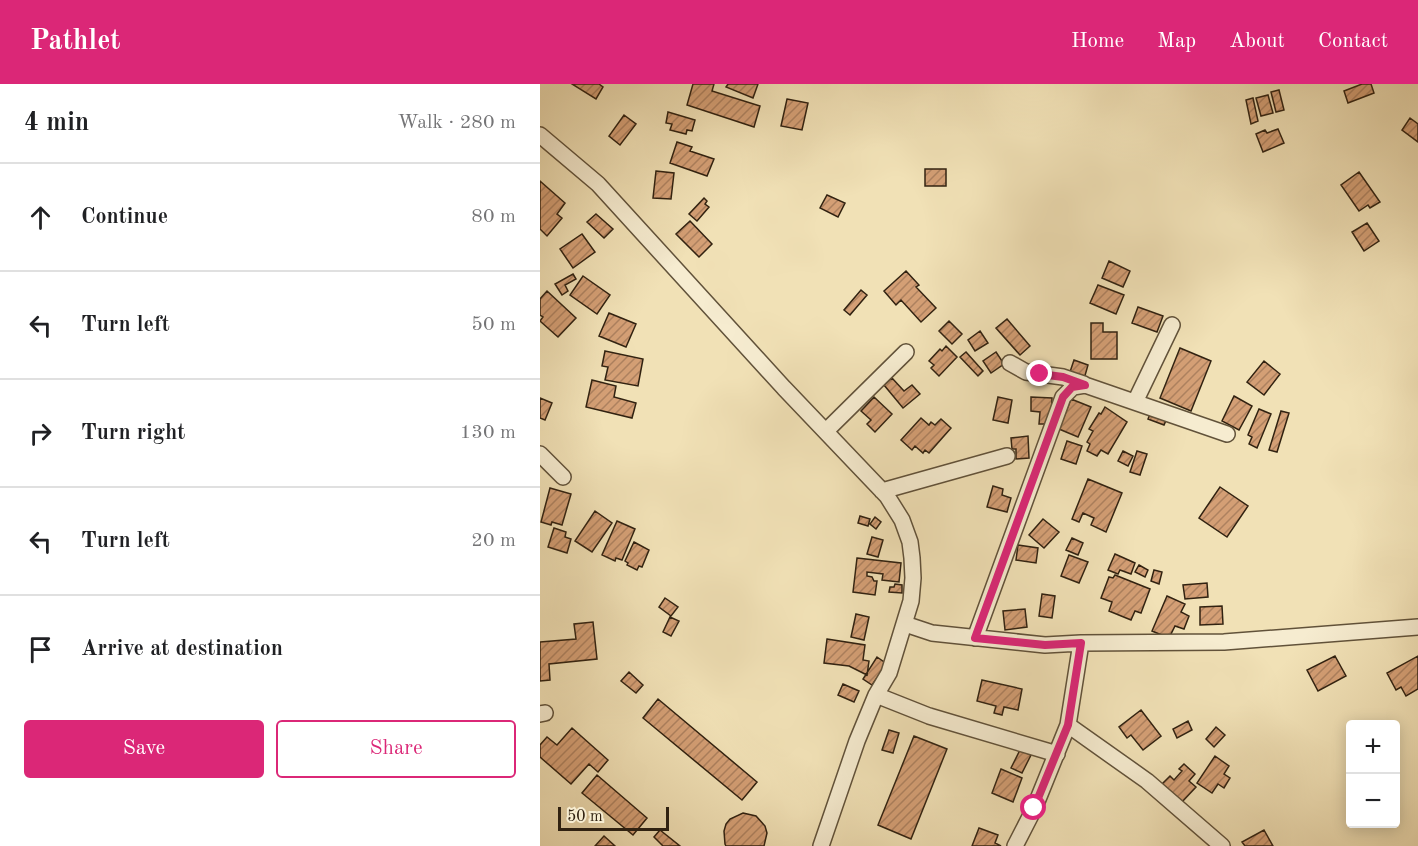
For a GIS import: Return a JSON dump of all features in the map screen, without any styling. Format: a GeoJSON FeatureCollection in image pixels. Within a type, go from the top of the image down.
{"type":"FeatureCollection","features":[{"type":"Feature","properties":{"kind":"street"},"geometry":{"type":"LineString","coordinates":[[540,135],[598,184],[784,388],[882,491],[902,520],[910,542],[914,578],[911,601],[889,673],[876,694],[857,741],[821,846]]}},
{"type":"Feature","properties":{"kind":"street"},"geometry":{"type":"LineString","coordinates":[[1135,402],[1172,325]]}},
{"type":"Feature","properties":{"kind":"street"},"geometry":{"type":"LineString","coordinates":[[826,431],[906,352]]}},
{"type":"Feature","properties":{"kind":"street"},"geometry":{"type":"LineString","coordinates":[[1010,363],[1026,372],[1063,377],[1227,434]]}},
{"type":"Feature","properties":{"kind":"street"},"geometry":{"type":"LineString","coordinates":[[975,638],[1063,397],[1072,387],[1085,385]]}},
{"type":"Feature","properties":{"kind":"street"},"geometry":{"type":"LineString","coordinates":[[540,454],[563,477]]}},
{"type":"Feature","properties":{"kind":"street"},"geometry":{"type":"LineString","coordinates":[[882,491],[1007,456]]}},
{"type":"Feature","properties":{"kind":"street"},"geometry":{"type":"LineString","coordinates":[[905,624],[932,633],[1045,645],[1235,642],[1418,627]]}},
{"type":"Feature","properties":{"kind":"street"},"geometry":{"type":"LineString","coordinates":[[1015,846],[1034,808],[1068,725],[1081,643]]}},
{"type":"Feature","properties":{"kind":"street"},"geometry":{"type":"LineString","coordinates":[[876,694],[929,716],[1057,754]]}},
{"type":"Feature","properties":{"kind":"street"},"geometry":{"type":"LineString","coordinates":[[1068,725],[1147,781],[1222,846]]}},
{"type":"Feature","properties":{"kind":"building"},"geometry":{"type":"Polygon","coordinates":[[[572,84],[599,84],[603,87],[596,99],[572,84]]]}},
{"type":"Feature","properties":{"kind":"building"},"geometry":{"type":"Polygon","coordinates":[[[693,84],[714,84],[712,91],[760,106],[754,127],[687,105],[693,84]]]}},
{"type":"Feature","properties":{"kind":"building"},"geometry":{"type":"Polygon","coordinates":[[[728,84],[758,84],[753,98],[726,87],[728,84]]]}},
{"type":"Feature","properties":{"kind":"building"},"geometry":{"type":"Polygon","coordinates":[[[1362,84],[1371,84],[1374,93],[1348,103],[1344,91],[1362,84]]]}},
{"type":"Feature","properties":{"kind":"building"},"geometry":{"type":"Polygon","coordinates":[[[1279,90],[1284,110],[1276,112],[1271,92],[1279,90]]]}},
{"type":"Feature","properties":{"kind":"building"},"geometry":{"type":"Polygon","coordinates":[[[1268,95],[1273,113],[1261,116],[1256,98],[1268,95]]]}},
{"type":"Feature","properties":{"kind":"building"},"geometry":{"type":"Polygon","coordinates":[[[1253,98],[1258,121],[1251,124],[1246,100],[1253,98]]]}},
{"type":"Feature","properties":{"kind":"building"},"geometry":{"type":"Polygon","coordinates":[[[787,99],[808,103],[802,130],[781,126],[787,99]]]}},
{"type":"Feature","properties":{"kind":"building"},"geometry":{"type":"Polygon","coordinates":[[[668,112],[695,120],[692,131],[687,130],[686,134],[670,130],[672,124],[666,123],[668,112]]]}},
{"type":"Feature","properties":{"kind":"building"},"geometry":{"type":"Polygon","coordinates":[[[624,115],[636,124],[620,145],[609,136],[624,115]]]}},
{"type":"Feature","properties":{"kind":"building"},"geometry":{"type":"Polygon","coordinates":[[[1410,118],[1418,124],[1418,142],[1402,130],[1410,118]]]}},
{"type":"Feature","properties":{"kind":"building"},"geometry":{"type":"Polygon","coordinates":[[[1278,129],[1284,143],[1263,152],[1256,134],[1265,130],[1267,133],[1278,129]]]}},
{"type":"Feature","properties":{"kind":"building"},"geometry":{"type":"Polygon","coordinates":[[[677,142],[692,147],[690,151],[714,159],[707,176],[670,163],[677,142]]]}},
{"type":"Feature","properties":{"kind":"building"},"geometry":{"type":"Polygon","coordinates":[[[925,169],[946,169],[946,186],[925,186],[925,169]]]}},
{"type":"Feature","properties":{"kind":"building"},"geometry":{"type":"Polygon","coordinates":[[[656,171],[674,173],[671,199],[653,198],[656,171]]]}},
{"type":"Feature","properties":{"kind":"building"},"geometry":{"type":"Polygon","coordinates":[[[1359,172],[1380,202],[1370,208],[1368,205],[1359,211],[1341,185],[1359,172]]]}},
{"type":"Feature","properties":{"kind":"building"},"geometry":{"type":"Polygon","coordinates":[[[540,181],[565,203],[557,214],[562,218],[547,236],[540,229],[540,181]]]}},
{"type":"Feature","properties":{"kind":"building"},"geometry":{"type":"Polygon","coordinates":[[[827,195],[845,203],[838,217],[820,208],[827,195]]]}},
{"type":"Feature","properties":{"kind":"building"},"geometry":{"type":"Polygon","coordinates":[[[704,198],[707,201],[705,204],[709,207],[697,221],[689,214],[704,198]]]}},
{"type":"Feature","properties":{"kind":"building"},"geometry":{"type":"Polygon","coordinates":[[[596,214],[613,229],[604,238],[587,222],[596,214]]]}},
{"type":"Feature","properties":{"kind":"building"},"geometry":{"type":"Polygon","coordinates":[[[690,221],[712,244],[699,257],[676,234],[690,221]]]}},
{"type":"Feature","properties":{"kind":"building"},"geometry":{"type":"Polygon","coordinates":[[[1367,223],[1379,241],[1364,251],[1352,232],[1367,223]]]}},
{"type":"Feature","properties":{"kind":"building"},"geometry":{"type":"Polygon","coordinates":[[[582,234],[595,252],[573,268],[560,249],[582,234]]]}},
{"type":"Feature","properties":{"kind":"building"},"geometry":{"type":"Polygon","coordinates":[[[1109,261],[1130,271],[1123,287],[1102,278],[1109,261]]]}},
{"type":"Feature","properties":{"kind":"building"},"geometry":{"type":"Polygon","coordinates":[[[906,271],[919,285],[916,287],[936,308],[921,322],[901,300],[896,305],[884,291],[906,271]]]}},
{"type":"Feature","properties":{"kind":"building"},"geometry":{"type":"Polygon","coordinates":[[[573,274],[576,279],[565,285],[568,291],[562,295],[555,284],[573,274]]]}},
{"type":"Feature","properties":{"kind":"building"},"geometry":{"type":"Polygon","coordinates":[[[583,276],[610,295],[597,314],[570,295],[583,276]]]}},
{"type":"Feature","properties":{"kind":"building"},"geometry":{"type":"Polygon","coordinates":[[[1098,285],[1124,295],[1116,314],[1090,303],[1098,285]]]}},
{"type":"Feature","properties":{"kind":"building"},"geometry":{"type":"Polygon","coordinates":[[[861,290],[867,295],[850,315],[844,310],[861,290]]]}},
{"type":"Feature","properties":{"kind":"building"},"geometry":{"type":"Polygon","coordinates":[[[547,291],[576,318],[558,337],[540,321],[543,317],[540,315],[540,299],[547,291]]]}},
{"type":"Feature","properties":{"kind":"building"},"geometry":{"type":"Polygon","coordinates":[[[1138,307],[1163,316],[1157,332],[1132,323],[1138,307]]]}},
{"type":"Feature","properties":{"kind":"building"},"geometry":{"type":"Polygon","coordinates":[[[609,313],[636,324],[626,347],[599,336],[609,313]]]}},
{"type":"Feature","properties":{"kind":"building"},"geometry":{"type":"Polygon","coordinates":[[[1007,319],[1030,346],[1020,355],[996,328],[1007,319]]]}},
{"type":"Feature","properties":{"kind":"building"},"geometry":{"type":"Polygon","coordinates":[[[949,321],[962,334],[952,344],[939,331],[949,321]]]}},
{"type":"Feature","properties":{"kind":"building"},"geometry":{"type":"Polygon","coordinates":[[[1091,323],[1103,323],[1103,332],[1117,332],[1117,359],[1091,359],[1091,323]]]}},
{"type":"Feature","properties":{"kind":"building"},"geometry":{"type":"Polygon","coordinates":[[[980,331],[988,343],[975,351],[968,340],[980,331]]]}},
{"type":"Feature","properties":{"kind":"building"},"geometry":{"type":"Polygon","coordinates":[[[946,346],[957,357],[939,376],[931,368],[934,365],[929,361],[946,346]]]}},
{"type":"Feature","properties":{"kind":"building"},"geometry":{"type":"Polygon","coordinates":[[[1180,348],[1211,361],[1191,411],[1160,398],[1180,348]]]}},
{"type":"Feature","properties":{"kind":"building"},"geometry":{"type":"Polygon","coordinates":[[[605,351],[643,359],[638,386],[605,380],[608,367],[602,366],[605,351]]]}},
{"type":"Feature","properties":{"kind":"building"},"geometry":{"type":"Polygon","coordinates":[[[966,352],[983,371],[978,376],[960,357],[966,352]]]}},
{"type":"Feature","properties":{"kind":"building"},"geometry":{"type":"Polygon","coordinates":[[[996,352],[1004,364],[991,373],[983,361],[996,352]]]}},
{"type":"Feature","properties":{"kind":"building"},"geometry":{"type":"Polygon","coordinates":[[[1074,360],[1088,365],[1084,379],[1069,375],[1074,360]]]}},
{"type":"Feature","properties":{"kind":"building"},"geometry":{"type":"Polygon","coordinates":[[[1264,361],[1280,374],[1264,395],[1247,382],[1264,361]]]}},
{"type":"Feature","properties":{"kind":"building"},"geometry":{"type":"Polygon","coordinates":[[[892,378],[904,391],[912,385],[920,394],[903,408],[884,385],[892,378]]]}},
{"type":"Feature","properties":{"kind":"building"},"geometry":{"type":"Polygon","coordinates":[[[592,380],[616,386],[614,397],[636,403],[632,418],[586,407],[592,380]]]}},
{"type":"Feature","properties":{"kind":"building"},"geometry":{"type":"Polygon","coordinates":[[[1234,396],[1252,406],[1239,430],[1222,421],[1234,396]]]}},
{"type":"Feature","properties":{"kind":"building"},"geometry":{"type":"Polygon","coordinates":[[[874,397],[892,414],[875,432],[867,424],[871,420],[861,411],[874,397]]]}},
{"type":"Feature","properties":{"kind":"building"},"geometry":{"type":"Polygon","coordinates":[[[998,397],[1012,400],[1008,423],[993,420],[998,397]]]}},
{"type":"Feature","properties":{"kind":"building"},"geometry":{"type":"Polygon","coordinates":[[[1031,397],[1052,398],[1051,424],[1039,424],[1040,412],[1031,411],[1031,397]]]}},
{"type":"Feature","properties":{"kind":"building"},"geometry":{"type":"Polygon","coordinates":[[[540,398],[552,403],[545,420],[540,418],[540,398]]]}},
{"type":"Feature","properties":{"kind":"building"},"geometry":{"type":"Polygon","coordinates":[[[1071,399],[1091,407],[1078,437],[1059,429],[1071,399]]]}},
{"type":"Feature","properties":{"kind":"building"},"geometry":{"type":"Polygon","coordinates":[[[1105,407],[1127,422],[1108,454],[1101,450],[1097,456],[1087,451],[1090,444],[1087,442],[1093,431],[1089,429],[1105,407]]]}},
{"type":"Feature","properties":{"kind":"building"},"geometry":{"type":"Polygon","coordinates":[[[1152,409],[1168,416],[1164,425],[1148,419],[1152,409]]]}},
{"type":"Feature","properties":{"kind":"building"},"geometry":{"type":"Polygon","coordinates":[[[1259,409],[1271,414],[1257,448],[1249,444],[1252,437],[1248,435],[1259,409]]]}},
{"type":"Feature","properties":{"kind":"building"},"geometry":{"type":"Polygon","coordinates":[[[1281,411],[1289,413],[1277,452],[1269,450],[1281,411]]]}},
{"type":"Feature","properties":{"kind":"building"},"geometry":{"type":"Polygon","coordinates":[[[921,418],[929,425],[931,422],[935,425],[941,419],[951,428],[929,453],[925,450],[923,453],[915,446],[912,450],[901,440],[921,418]]]}},
{"type":"Feature","properties":{"kind":"building"},"geometry":{"type":"Polygon","coordinates":[[[1028,436],[1029,458],[1016,459],[1016,449],[1012,449],[1011,438],[1028,436]]]}},
{"type":"Feature","properties":{"kind":"building"},"geometry":{"type":"Polygon","coordinates":[[[1067,441],[1082,446],[1076,464],[1061,459],[1067,441]]]}},
{"type":"Feature","properties":{"kind":"building"},"geometry":{"type":"Polygon","coordinates":[[[1123,451],[1133,456],[1128,466],[1118,461],[1123,451]]]}},
{"type":"Feature","properties":{"kind":"building"},"geometry":{"type":"Polygon","coordinates":[[[1137,451],[1147,454],[1140,475],[1130,472],[1137,451]]]}},
{"type":"Feature","properties":{"kind":"building"},"geometry":{"type":"Polygon","coordinates":[[[1088,479],[1122,493],[1106,532],[1091,525],[1094,518],[1083,513],[1079,522],[1072,519],[1088,479]]]}},
{"type":"Feature","properties":{"kind":"building"},"geometry":{"type":"Polygon","coordinates":[[[993,486],[1003,489],[1002,495],[1011,498],[1007,512],[987,507],[993,486]]]}},
{"type":"Feature","properties":{"kind":"building"},"geometry":{"type":"Polygon","coordinates":[[[1220,487],[1248,506],[1227,537],[1199,518],[1220,487]]]}},
{"type":"Feature","properties":{"kind":"building"},"geometry":{"type":"Polygon","coordinates":[[[550,488],[571,494],[562,525],[541,522],[550,488]]]}},
{"type":"Feature","properties":{"kind":"building"},"geometry":{"type":"Polygon","coordinates":[[[595,511],[612,523],[592,552],[575,541],[595,511]]]}},
{"type":"Feature","properties":{"kind":"building"},"geometry":{"type":"Polygon","coordinates":[[[860,516],[870,519],[868,526],[858,523],[860,516]]]}},
{"type":"Feature","properties":{"kind":"building"},"geometry":{"type":"Polygon","coordinates":[[[875,517],[881,522],[876,529],[870,524],[875,517]]]}},
{"type":"Feature","properties":{"kind":"building"},"geometry":{"type":"Polygon","coordinates":[[[1043,519],[1059,532],[1044,548],[1029,535],[1043,519]]]}},
{"type":"Feature","properties":{"kind":"building"},"geometry":{"type":"Polygon","coordinates":[[[617,521],[635,529],[622,560],[616,558],[615,561],[602,555],[617,521]]]}},
{"type":"Feature","properties":{"kind":"building"},"geometry":{"type":"Polygon","coordinates":[[[554,528],[566,532],[565,537],[571,539],[567,553],[548,547],[554,528]]]}},
{"type":"Feature","properties":{"kind":"building"},"geometry":{"type":"Polygon","coordinates":[[[872,537],[883,540],[878,557],[867,554],[872,537]]]}},
{"type":"Feature","properties":{"kind":"building"},"geometry":{"type":"Polygon","coordinates":[[[1072,538],[1083,543],[1078,555],[1066,550],[1072,538]]]}},
{"type":"Feature","properties":{"kind":"building"},"geometry":{"type":"Polygon","coordinates":[[[634,542],[649,550],[642,567],[639,566],[637,570],[627,565],[625,561],[634,542]]]}},
{"type":"Feature","properties":{"kind":"building"},"geometry":{"type":"Polygon","coordinates":[[[1018,545],[1038,548],[1036,563],[1016,560],[1018,545]]]}},
{"type":"Feature","properties":{"kind":"building"},"geometry":{"type":"Polygon","coordinates":[[[1115,554],[1135,563],[1131,574],[1120,570],[1118,574],[1108,570],[1115,554]]]}},
{"type":"Feature","properties":{"kind":"building"},"geometry":{"type":"Polygon","coordinates":[[[1069,555],[1088,562],[1079,583],[1061,576],[1069,555]]]}},
{"type":"Feature","properties":{"kind":"building"},"geometry":{"type":"Polygon","coordinates":[[[857,558],[901,563],[899,582],[882,580],[883,574],[867,572],[867,576],[877,581],[875,595],[853,592],[857,558]]]}},
{"type":"Feature","properties":{"kind":"building"},"geometry":{"type":"Polygon","coordinates":[[[1139,565],[1148,570],[1145,577],[1135,572],[1139,565]]]}},
{"type":"Feature","properties":{"kind":"building"},"geometry":{"type":"Polygon","coordinates":[[[1154,570],[1162,572],[1159,584],[1151,581],[1154,570]]]}},
{"type":"Feature","properties":{"kind":"building"},"geometry":{"type":"Polygon","coordinates":[[[1115,575],[1150,589],[1141,613],[1135,611],[1131,620],[1109,611],[1112,602],[1101,598],[1109,577],[1113,578],[1115,575]]]}},
{"type":"Feature","properties":{"kind":"building"},"geometry":{"type":"Polygon","coordinates":[[[1207,583],[1208,597],[1185,599],[1183,585],[1207,583]]]}},
{"type":"Feature","properties":{"kind":"building"},"geometry":{"type":"Polygon","coordinates":[[[895,584],[902,585],[902,593],[889,592],[890,587],[894,587],[895,584]]]}},
{"type":"Feature","properties":{"kind":"building"},"geometry":{"type":"Polygon","coordinates":[[[1042,594],[1055,596],[1052,618],[1039,616],[1042,594]]]}},
{"type":"Feature","properties":{"kind":"building"},"geometry":{"type":"Polygon","coordinates":[[[1167,596],[1185,604],[1181,612],[1189,616],[1184,629],[1175,626],[1169,638],[1152,631],[1167,596]]]}},
{"type":"Feature","properties":{"kind":"building"},"geometry":{"type":"Polygon","coordinates":[[[665,598],[678,607],[671,616],[659,607],[665,598]]]}},
{"type":"Feature","properties":{"kind":"building"},"geometry":{"type":"Polygon","coordinates":[[[1222,606],[1223,624],[1200,625],[1200,607],[1222,606]]]}},
{"type":"Feature","properties":{"kind":"building"},"geometry":{"type":"Polygon","coordinates":[[[1025,609],[1027,627],[1005,630],[1003,611],[1025,609]]]}},
{"type":"Feature","properties":{"kind":"building"},"geometry":{"type":"Polygon","coordinates":[[[856,614],[869,617],[864,640],[851,637],[856,614]]]}},
{"type":"Feature","properties":{"kind":"building"},"geometry":{"type":"Polygon","coordinates":[[[670,617],[679,621],[671,636],[663,632],[670,617]]]}},
{"type":"Feature","properties":{"kind":"building"},"geometry":{"type":"Polygon","coordinates":[[[593,622],[597,659],[549,664],[550,680],[540,681],[540,642],[576,639],[574,624],[593,622]]]}},
{"type":"Feature","properties":{"kind":"building"},"geometry":{"type":"Polygon","coordinates":[[[827,639],[865,645],[863,660],[869,661],[867,675],[849,666],[824,663],[827,639]]]}},
{"type":"Feature","properties":{"kind":"building"},"geometry":{"type":"Polygon","coordinates":[[[1335,656],[1346,676],[1318,691],[1307,670],[1335,656]]]}},
{"type":"Feature","properties":{"kind":"building"},"geometry":{"type":"Polygon","coordinates":[[[1418,656],[1418,689],[1406,696],[1401,687],[1396,690],[1387,673],[1418,656]]]}},
{"type":"Feature","properties":{"kind":"building"},"geometry":{"type":"Polygon","coordinates":[[[877,657],[887,664],[872,685],[863,679],[877,657]]]}},
{"type":"Feature","properties":{"kind":"building"},"geometry":{"type":"Polygon","coordinates":[[[629,672],[643,685],[636,693],[621,681],[629,672]]]}},
{"type":"Feature","properties":{"kind":"building"},"geometry":{"type":"Polygon","coordinates":[[[982,680],[1022,689],[1018,710],[1004,707],[1002,715],[994,713],[996,706],[977,701],[982,680]]]}},
{"type":"Feature","properties":{"kind":"building"},"geometry":{"type":"Polygon","coordinates":[[[843,684],[859,691],[854,702],[838,695],[843,684]]]}},
{"type":"Feature","properties":{"kind":"building"},"geometry":{"type":"Polygon","coordinates":[[[658,699],[757,782],[742,800],[643,718],[658,699]]]}},
{"type":"Feature","properties":{"kind":"building"},"geometry":{"type":"Polygon","coordinates":[[[1141,710],[1161,736],[1143,750],[1131,735],[1127,738],[1119,727],[1141,710]]]}},
{"type":"Feature","properties":{"kind":"building"},"geometry":{"type":"Polygon","coordinates":[[[1188,721],[1192,730],[1177,738],[1173,729],[1188,721]]]}},
{"type":"Feature","properties":{"kind":"building"},"geometry":{"type":"Polygon","coordinates":[[[1216,727],[1225,735],[1214,747],[1206,739],[1216,727]]]}},
{"type":"Feature","properties":{"kind":"building"},"geometry":{"type":"Polygon","coordinates":[[[572,728],[608,760],[598,772],[589,764],[571,784],[540,757],[540,745],[547,737],[557,745],[572,728]]]}},
{"type":"Feature","properties":{"kind":"building"},"geometry":{"type":"Polygon","coordinates":[[[889,730],[899,733],[893,753],[882,750],[889,730]]]}},
{"type":"Feature","properties":{"kind":"building"},"geometry":{"type":"Polygon","coordinates":[[[914,736],[947,749],[911,839],[878,825],[914,736]]]}},
{"type":"Feature","properties":{"kind":"building"},"geometry":{"type":"Polygon","coordinates":[[[1020,750],[1031,755],[1022,773],[1011,768],[1020,750]]]}},
{"type":"Feature","properties":{"kind":"building"},"geometry":{"type":"Polygon","coordinates":[[[1215,756],[1229,766],[1224,774],[1230,778],[1224,788],[1218,784],[1212,793],[1197,783],[1215,756]]]}},
{"type":"Feature","properties":{"kind":"building"},"geometry":{"type":"Polygon","coordinates":[[[1184,764],[1195,774],[1189,781],[1196,787],[1182,802],[1162,784],[1170,776],[1174,780],[1182,771],[1179,769],[1184,764]]]}},
{"type":"Feature","properties":{"kind":"building"},"geometry":{"type":"Polygon","coordinates":[[[1001,769],[1022,778],[1013,802],[992,793],[1001,769]]]}},
{"type":"Feature","properties":{"kind":"building"},"geometry":{"type":"Polygon","coordinates":[[[597,775],[647,818],[633,835],[582,793],[597,775]]]}},
{"type":"Feature","properties":{"kind":"building"},"geometry":{"type":"Polygon","coordinates":[[[743,813],[756,816],[765,826],[767,833],[764,846],[726,846],[724,831],[726,824],[730,819],[743,813]]]}},
{"type":"Feature","properties":{"kind":"building"},"geometry":{"type":"Polygon","coordinates":[[[979,828],[998,835],[995,843],[1001,846],[972,846],[979,828]]]}},
{"type":"Feature","properties":{"kind":"building"},"geometry":{"type":"Polygon","coordinates":[[[660,830],[680,846],[663,846],[654,837],[660,830]]]}},
{"type":"Feature","properties":{"kind":"building"},"geometry":{"type":"Polygon","coordinates":[[[1264,830],[1273,846],[1245,846],[1242,842],[1264,830]]]}},
{"type":"Feature","properties":{"kind":"building"},"geometry":{"type":"Polygon","coordinates":[[[604,836],[615,846],[595,846],[604,836]]]}},
{"type":"Feature","properties":{"kind":"route"},"geometry":{"type":"LineString","coordinates":[[1034,808],[1068,725],[1081,643],[1045,645],[975,638],[1063,397],[1072,387],[1085,385],[1063,377],[1040,374]]}}]}
